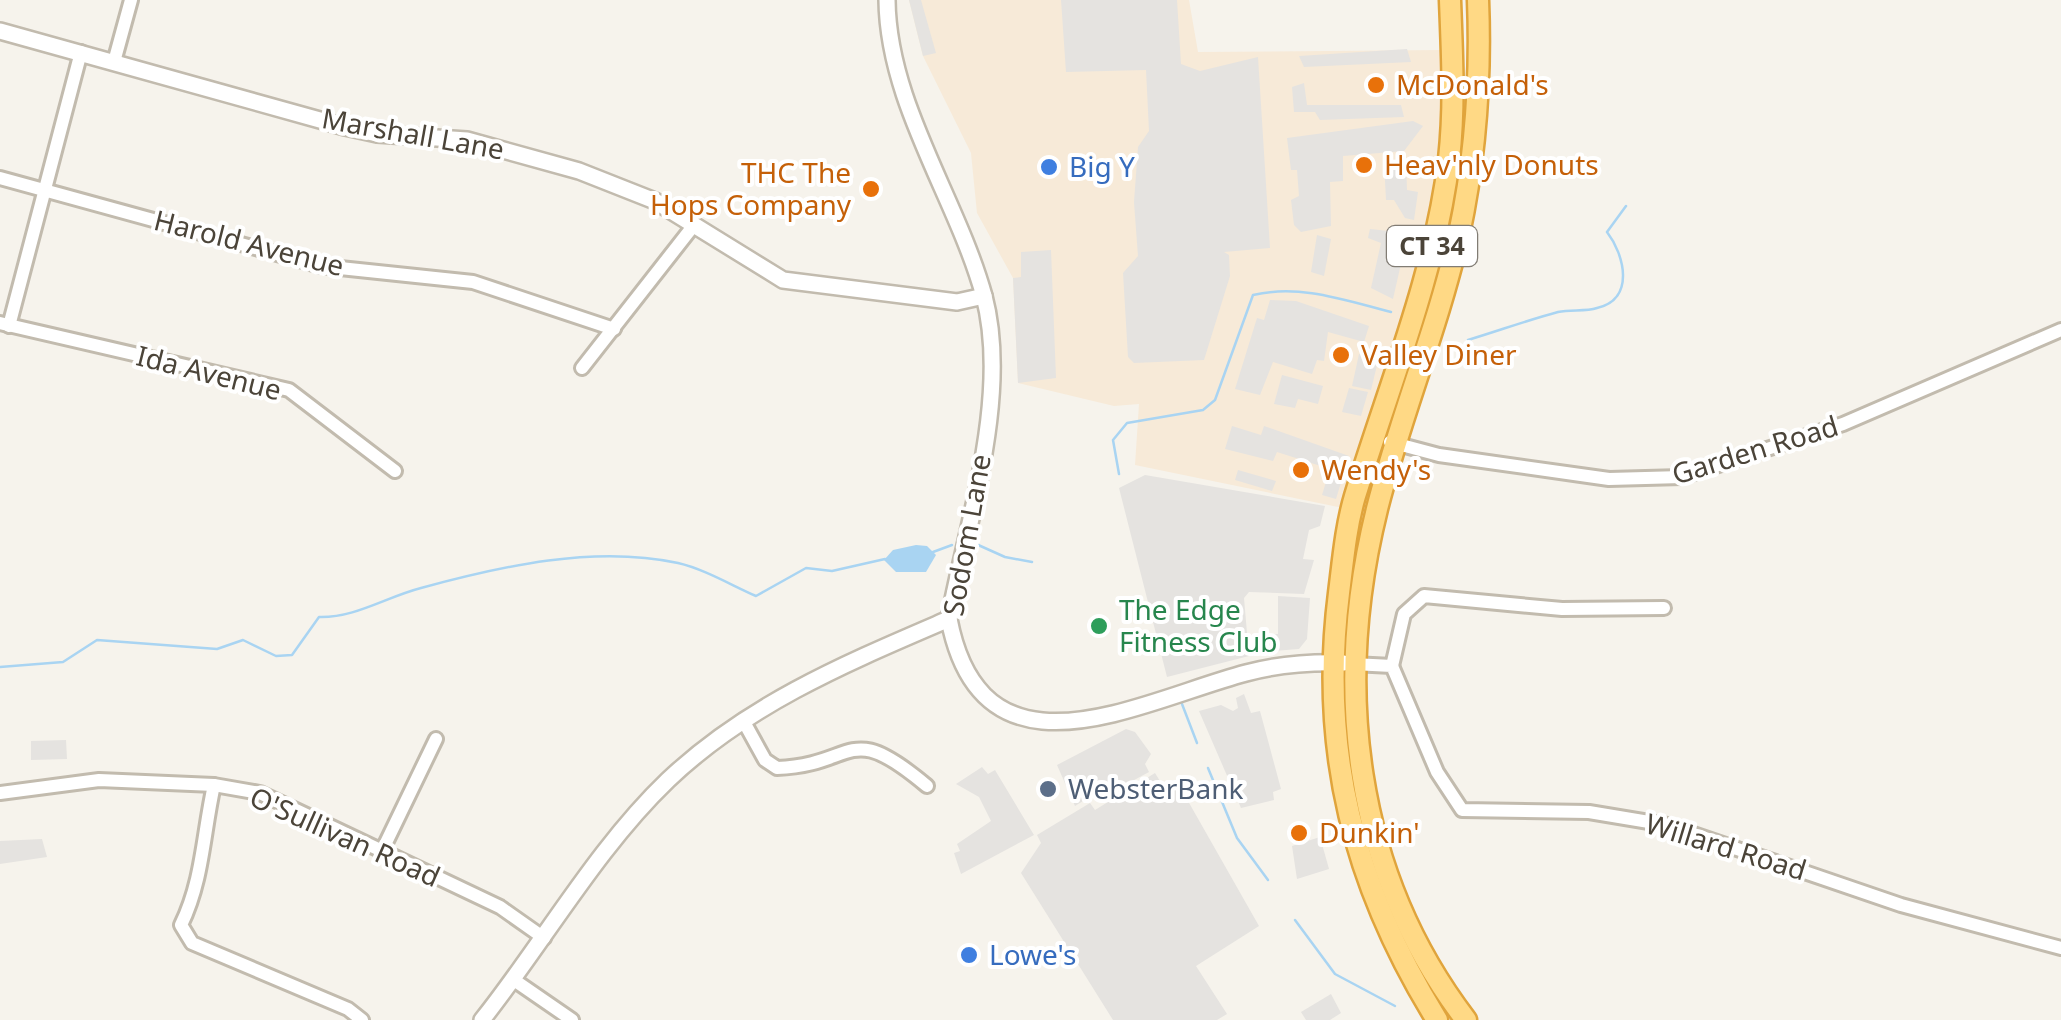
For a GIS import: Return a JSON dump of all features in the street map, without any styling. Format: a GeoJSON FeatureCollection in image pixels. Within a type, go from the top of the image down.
{"type":"FeatureCollection","features":[{"type":"Feature","properties":{"kind":"highway","name":"CT 34"},"geometry":{"type":"LineString","coordinates":[[1466,1020],[1421,954],[1386,877],[1355,730],[1353,664],[1362,578],[1459,233],[1470,164],[1478,0]]}},
{"type":"Feature","properties":{"kind":"highway","name":"CT 34"},"geometry":{"type":"LineString","coordinates":[[1437,1020],[1401,960],[1366,880],[1338,768],[1330,663],[1354,499],[1436,229],[1449,160],[1454,81],[1450,1]]}},
{"type":"Feature","properties":{"kind":"highway"},"geometry":{"type":"LineString","coordinates":[[1452,33],[1478,32]]}},
{"type":"Feature","properties":{"kind":"highway"},"geometry":{"type":"LineString","coordinates":[[1373,445],[1396,453]]}},
{"type":"Feature","properties":{"kind":"street"},"geometry":{"type":"LineString","coordinates":[[114,62],[131,0]]}},
{"type":"Feature","properties":{"kind":"street","name":"Sodom Lane"},"geometry":{"type":"LineString","coordinates":[[888,0],[888,30],[902,81],[984,296],[993,352],[991,402],[950,619],[954,644],[969,675],[1000,706],[1046,724],[1091,720],[1286,664],[1353,664]]}},
{"type":"Feature","properties":{"kind":"street"},"geometry":{"type":"LineString","coordinates":[[1450,1],[1490,0]]}},
{"type":"Feature","properties":{"kind":"street","name":"Marshall Lane"},"geometry":{"type":"LineString","coordinates":[[0,31],[377,134],[503,148],[655,201],[783,280],[957,302],[984,296]]}},
{"type":"Feature","properties":{"kind":"street"},"geometry":{"type":"LineString","coordinates":[[4,324],[81,52]]}},
{"type":"Feature","properties":{"kind":"street","name":"Harold Avenue"},"geometry":{"type":"LineString","coordinates":[[0,178],[322,266],[473,282],[614,329]]}},
{"type":"Feature","properties":{"kind":"street"},"geometry":{"type":"LineString","coordinates":[[582,368],[694,225]]}},
{"type":"Feature","properties":{"kind":"street","name":"Ida Avenue"},"geometry":{"type":"LineString","coordinates":[[4,324],[289,390],[394,471]]}},
{"type":"Feature","properties":{"kind":"street","name":"Garden Road"},"geometry":{"type":"LineString","coordinates":[[1396,453],[1609,479],[1682,477],[1843,424],[2061,330]]}},
{"type":"Feature","properties":{"kind":"street"},"geometry":{"type":"LineString","coordinates":[[1353,664],[1392,666],[1404,614],[1412,602],[1424,596],[1562,609],[1664,608]]}},
{"type":"Feature","properties":{"kind":"street"},"geometry":{"type":"LineString","coordinates":[[482,1020],[655,794],[709,745],[800,684],[950,619]]}},
{"type":"Feature","properties":{"kind":"street","name":"Willard Road"},"geometry":{"type":"LineString","coordinates":[[1392,666],[1437,772],[1462,810],[1589,812],[1667,824],[1901,905],[2061,948]]}},
{"type":"Feature","properties":{"kind":"street"},"geometry":{"type":"LineString","coordinates":[[744,722],[765,760],[777,768],[872,749],[893,757],[927,786]]}},
{"type":"Feature","properties":{"kind":"street"},"geometry":{"type":"LineString","coordinates":[[382,851],[436,739]]}},
{"type":"Feature","properties":{"kind":"street","name":"O'Sullivan Road"},"geometry":{"type":"LineString","coordinates":[[0,793],[98,780],[214,785],[260,792],[500,907],[544,938]]}},
{"type":"Feature","properties":{"kind":"street"},"geometry":{"type":"LineString","coordinates":[[214,785],[203,833],[202,867],[181,925],[186,934],[192,943],[348,1009],[362,1020]]}},
{"type":"Feature","properties":{"kind":"street"},"geometry":{"type":"LineString","coordinates":[[514,980],[572,1020]]}},
{"type":"Feature","properties":{"kind":"shaded area"},"geometry":{"type":"Polygon","coordinates":[[[909,0],[1189,0],[1198,52],[1442,50],[1442,109],[1428,230],[1343,508],[1135,465],[1139,404],[1114,406],[1018,383],[1013,278],[977,213],[971,153],[923,56],[909,0]]]}},
{"type":"Feature","properties":{"kind":"shaded area"},"geometry":{"type":"Polygon","coordinates":[[[909,0],[921,0],[936,53],[923,56],[909,0]]]}},
{"type":"Feature","properties":{"kind":"shaded area"},"geometry":{"type":"Polygon","coordinates":[[[1061,0],[1177,0],[1181,64],[1200,71],[1258,57],[1270,248],[1224,252],[1229,255],[1230,276],[1204,360],[1134,363],[1128,357],[1123,273],[1138,256],[1134,202],[1138,147],[1149,131],[1146,70],[1066,72],[1061,0]]]}},
{"type":"Feature","properties":{"kind":"shaded area"},"geometry":{"type":"Polygon","coordinates":[[[1407,49],[1411,62],[1304,67],[1299,56],[1407,49]]]}},
{"type":"Feature","properties":{"kind":"shaded area"},"geometry":{"type":"Polygon","coordinates":[[[1304,83],[1307,105],[1401,105],[1404,117],[1320,120],[1315,112],[1294,112],[1292,87],[1304,83]]]}},
{"type":"Feature","properties":{"kind":"shaded area"},"geometry":{"type":"Polygon","coordinates":[[[1413,121],[1423,126],[1404,151],[1343,156],[1343,181],[1330,182],[1331,226],[1301,232],[1294,225],[1291,200],[1299,196],[1297,170],[1291,170],[1287,138],[1413,121]]]}},
{"type":"Feature","properties":{"kind":"shaded area"},"geometry":{"type":"Polygon","coordinates":[[[1406,160],[1407,190],[1418,192],[1414,220],[1405,218],[1394,200],[1386,200],[1384,162],[1406,160]]]}},
{"type":"Feature","properties":{"kind":"shaded area"},"geometry":{"type":"Polygon","coordinates":[[[1370,229],[1408,233],[1393,299],[1371,288],[1381,243],[1368,238],[1370,229]]]}},
{"type":"Feature","properties":{"kind":"shaded area"},"geometry":{"type":"Polygon","coordinates":[[[1317,235],[1331,239],[1324,276],[1311,272],[1317,235]]]}},
{"type":"Feature","properties":{"kind":"shaded area"},"geometry":{"type":"Polygon","coordinates":[[[1051,250],[1056,378],[1018,383],[1013,278],[1021,277],[1021,252],[1051,250]]]}},
{"type":"Feature","properties":{"kind":"shaded area"},"geometry":{"type":"Polygon","coordinates":[[[1270,300],[1296,301],[1369,326],[1364,342],[1328,332],[1324,361],[1317,360],[1312,374],[1273,362],[1260,395],[1235,389],[1257,318],[1264,320],[1270,300]]]}},
{"type":"Feature","properties":{"kind":"shaded area"},"geometry":{"type":"Polygon","coordinates":[[[1359,354],[1379,357],[1371,390],[1352,386],[1359,354]]]}},
{"type":"Feature","properties":{"kind":"shaded area"},"geometry":{"type":"Polygon","coordinates":[[[1282,375],[1323,386],[1318,404],[1298,399],[1295,408],[1274,404],[1282,375]]]}},
{"type":"Feature","properties":{"kind":"shaded area"},"geometry":{"type":"Polygon","coordinates":[[[1349,388],[1368,392],[1361,416],[1342,412],[1349,388]]]}},
{"type":"Feature","properties":{"kind":"shaded area"},"geometry":{"type":"Polygon","coordinates":[[[1232,426],[1261,435],[1264,426],[1349,456],[1336,499],[1322,495],[1330,469],[1277,452],[1273,461],[1225,449],[1232,426]]]}},
{"type":"Feature","properties":{"kind":"shaded area"},"geometry":{"type":"Polygon","coordinates":[[[1238,470],[1276,481],[1272,491],[1235,480],[1238,470]]]}},
{"type":"Feature","properties":{"kind":"shaded area"},"geometry":{"type":"Polygon","coordinates":[[[1145,475],[1325,506],[1320,526],[1309,530],[1303,559],[1314,560],[1304,594],[1249,592],[1244,598],[1249,656],[1167,677],[1119,488],[1145,475]]]}},
{"type":"Feature","properties":{"kind":"shaded area"},"geometry":{"type":"Polygon","coordinates":[[[1278,596],[1310,598],[1307,639],[1299,649],[1262,652],[1256,649],[1256,635],[1278,634],[1278,596]]]}},
{"type":"Feature","properties":{"kind":"shaded area"},"geometry":{"type":"Polygon","coordinates":[[[1244,694],[1251,713],[1260,711],[1281,789],[1273,792],[1274,800],[1241,808],[1199,711],[1221,705],[1233,711],[1238,708],[1236,698],[1244,694]]]}},
{"type":"Feature","properties":{"kind":"shaded area"},"geometry":{"type":"Polygon","coordinates":[[[1126,729],[1135,732],[1151,754],[1145,764],[1149,772],[1112,792],[1107,786],[1075,806],[1057,765],[1126,729]]]}},
{"type":"Feature","properties":{"kind":"shaded area"},"geometry":{"type":"Polygon","coordinates":[[[66,740],[67,759],[31,760],[31,741],[66,740]]]}},
{"type":"Feature","properties":{"kind":"shaded area"},"geometry":{"type":"Polygon","coordinates":[[[982,767],[988,774],[995,770],[1034,835],[961,874],[954,853],[960,851],[957,844],[991,821],[979,797],[956,784],[982,767]]]}},
{"type":"Feature","properties":{"kind":"shaded area"},"geometry":{"type":"Polygon","coordinates":[[[1155,773],[1168,794],[1176,789],[1180,796],[1184,794],[1259,926],[1196,966],[1227,1014],[1217,1020],[1113,1020],[1021,873],[1041,843],[1037,835],[1090,803],[1095,810],[1155,773]]]}},
{"type":"Feature","properties":{"kind":"shaded area"},"geometry":{"type":"Polygon","coordinates":[[[1320,837],[1329,869],[1297,879],[1292,846],[1320,837]]]}},
{"type":"Feature","properties":{"kind":"shaded area"},"geometry":{"type":"Polygon","coordinates":[[[42,839],[47,857],[0,864],[0,841],[42,839]]]}},
{"type":"Feature","properties":{"kind":"shaded area"},"geometry":{"type":"Polygon","coordinates":[[[1331,994],[1341,1013],[1330,1020],[1306,1020],[1301,1012],[1331,994]]]}},
{"type":"Feature","properties":{"kind":"water"},"geometry":{"type":"Polygon","coordinates":[[[927,546],[936,555],[926,572],[896,572],[884,560],[893,550],[927,546]]]}},
{"type":"Feature","properties":{"kind":"waterway"},"geometry":{"type":"LineString","coordinates":[[1468,340],[1558,312],[1609,303],[1622,286],[1623,275],[1618,252],[1607,232],[1626,206]]}},
{"type":"Feature","properties":{"kind":"waterway"},"geometry":{"type":"LineString","coordinates":[[1119,474],[1113,440],[1127,423],[1203,410],[1215,400],[1253,295],[1305,292],[1391,312]]}},
{"type":"Feature","properties":{"kind":"waterway"},"geometry":{"type":"LineString","coordinates":[[976,544],[1005,557],[1032,562]]}},
{"type":"Feature","properties":{"kind":"waterway"},"geometry":{"type":"LineString","coordinates":[[933,552],[952,545]]}},
{"type":"Feature","properties":{"kind":"waterway"},"geometry":{"type":"LineString","coordinates":[[0,667],[63,662],[97,640],[217,649],[243,640],[276,656],[292,655],[319,617],[358,611],[452,580],[548,560],[614,556],[678,563],[756,596],[806,568],[832,571],[885,559]]}},
{"type":"Feature","properties":{"kind":"waterway"},"geometry":{"type":"LineString","coordinates":[[1182,704],[1197,743]]}},
{"type":"Feature","properties":{"kind":"waterway"},"geometry":{"type":"LineString","coordinates":[[1208,768],[1237,838],[1268,880]]}},
{"type":"Feature","properties":{"kind":"waterway"},"geometry":{"type":"LineString","coordinates":[[1295,920],[1335,974],[1395,1006]]}},
{"type":"Feature","properties":{"kind":"place","name":"McDonald's"},"geometry":{"type":"Point","coordinates":[1376,85]}},
{"type":"Feature","properties":{"kind":"place","name":"Heav'nly Donuts"},"geometry":{"type":"Point","coordinates":[1364,165]}},
{"type":"Feature","properties":{"kind":"place","name":"Big Y"},"geometry":{"type":"Point","coordinates":[1049,167]}},
{"type":"Feature","properties":{"kind":"place","name":"THC The Hops Company"},"geometry":{"type":"Point","coordinates":[871,189]}},
{"type":"Feature","properties":{"kind":"place","name":"Valley Diner"},"geometry":{"type":"Point","coordinates":[1341,355]}},
{"type":"Feature","properties":{"kind":"place","name":"Wendy's"},"geometry":{"type":"Point","coordinates":[1301,470]}},
{"type":"Feature","properties":{"kind":"place","name":"The Edge Fitness Club"},"geometry":{"type":"Point","coordinates":[1099,626]}},
{"type":"Feature","properties":{"kind":"place","name":"WebsterBank"},"geometry":{"type":"Point","coordinates":[1048,789]}},
{"type":"Feature","properties":{"kind":"place","name":"Dunkin'"},"geometry":{"type":"Point","coordinates":[1299,833]}},
{"type":"Feature","properties":{"kind":"place","name":"Lowe's"},"geometry":{"type":"Point","coordinates":[969,955]}}]}
